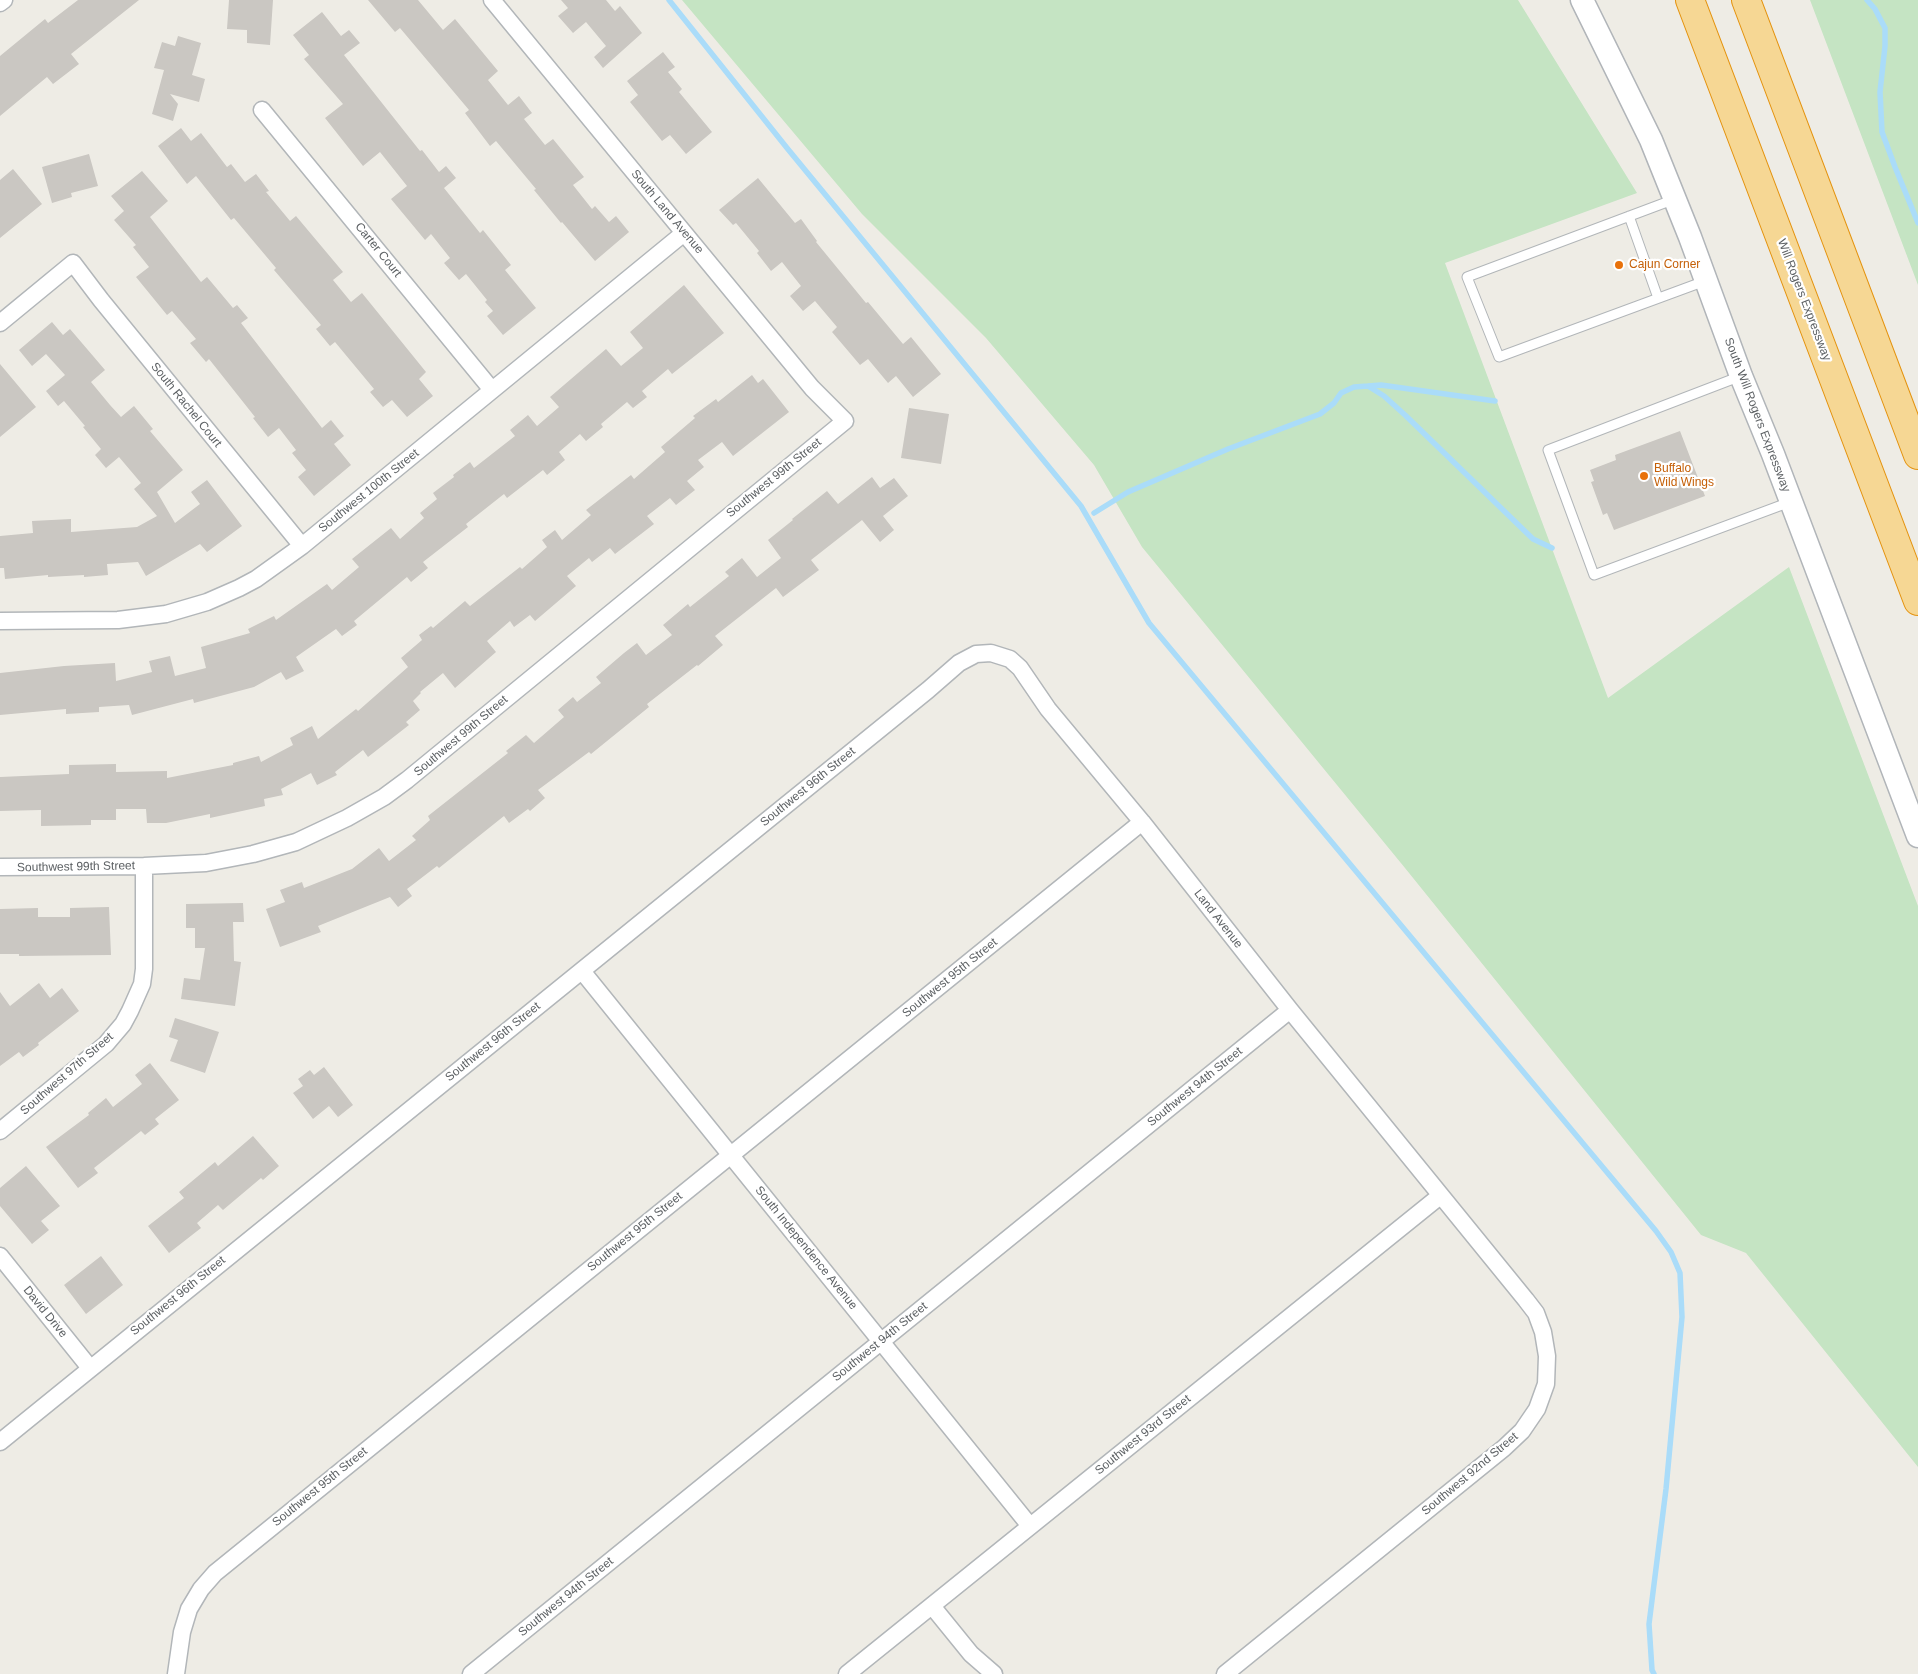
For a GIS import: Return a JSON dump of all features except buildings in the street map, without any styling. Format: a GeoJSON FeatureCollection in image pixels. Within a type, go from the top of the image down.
{"type":"FeatureCollection","features":[{"type":"Feature","properties":{"kind":"highway","name":"Will Rogers Expressway"},"geometry":{"type":"LineString","coordinates":[[1690,0],[1918,601]]}},
{"type":"Feature","properties":{"kind":"highway"},"geometry":{"type":"LineString","coordinates":[[1746,0],[1918,455]]}},
{"type":"Feature","properties":{"kind":"main road","name":"South Will Rogers Expressway"},"geometry":{"type":"LineString","coordinates":[[1582,0],[1650,140],[1675,199],[1918,836]]}},
{"type":"Feature","properties":{"kind":"street"},"geometry":{"type":"LineString","coordinates":[[0,3],[3,0]]}},
{"type":"Feature","properties":{"kind":"street","name":"South Land Avenue"},"geometry":{"type":"LineString","coordinates":[[492,0],[812,388],[845,421]]}},
{"type":"Feature","properties":{"kind":"street","name":"Carter Court"},"geometry":{"type":"LineString","coordinates":[[262,110],[492,390]]}},
{"type":"Feature","properties":{"kind":"street","name":"Southwest 100th Street"},"geometry":{"type":"LineString","coordinates":[[0,621],[118,620],[173,612],[207,602],[240,588],[302,546],[684,233]]}},
{"type":"Feature","properties":{"kind":"street","name":"South Rachel Court"},"geometry":{"type":"LineString","coordinates":[[0,323],[73,263],[101,300],[302,546]]}},
{"type":"Feature","properties":{"kind":"street","name":"Southwest 99th Street"},"geometry":{"type":"LineString","coordinates":[[0,868],[206,863],[270,850],[296,842],[320,831],[384,797],[845,421]]}},
{"type":"Feature","properties":{"kind":"street","name":"Land Avenue"},"geometry":{"type":"LineString","coordinates":[[991,652],[1004,655],[1016,663],[1048,709],[1142,822],[1440,1196]]}},
{"type":"Feature","properties":{"kind":"street","name":"Southwest 96th Street"},"geometry":{"type":"LineString","coordinates":[[0,1442],[959,663],[968,656],[991,652]]}},
{"type":"Feature","properties":{"kind":"street","name":"Southwest 95th Street"},"geometry":{"type":"LineString","coordinates":[[176,1674],[182,1632],[189,1609],[201,1588],[214,1573],[1142,822]]}},
{"type":"Feature","properties":{"kind":"street","name":"Southwest 97th Street"},"geometry":{"type":"LineString","coordinates":[[0,1131],[106,1044],[123,1024],[142,984],[144,969],[144,866]]}},
{"type":"Feature","properties":{"kind":"street","name":"South Independence Avenue"},"geometry":{"type":"LineString","coordinates":[[582,971],[1030,1526]]}},
{"type":"Feature","properties":{"kind":"street","name":"Southwest 94th Street"},"geometry":{"type":"LineString","coordinates":[[471,1674],[1290,1010]]}},
{"type":"Feature","properties":{"kind":"street","name":"Southwest 93rd Street"},"geometry":{"type":"LineString","coordinates":[[847,1674],[1440,1196]]}},
{"type":"Feature","properties":{"kind":"street","name":"Southwest 92nd Street"},"geometry":{"type":"LineString","coordinates":[[1225,1674],[1504,1448],[1522,1432],[1537,1409],[1546,1384],[1548,1371],[1546,1345],[1536,1313],[1512,1281],[1440,1196]]}},
{"type":"Feature","properties":{"kind":"street","name":"David Drive"},"geometry":{"type":"LineString","coordinates":[[0,1256],[90,1368]]}},
{"type":"Feature","properties":{"kind":"street"},"geometry":{"type":"LineString","coordinates":[[932,1606],[971,1654],[994,1674]]}},
{"type":"Feature","properties":{"kind":"lane"},"geometry":{"type":"LineString","coordinates":[[1675,199],[1468,277],[1499,357],[1707,281]]}},
{"type":"Feature","properties":{"kind":"lane"},"geometry":{"type":"LineString","coordinates":[[1629,216],[1658,298]]}},
{"type":"Feature","properties":{"kind":"lane"},"geometry":{"type":"LineString","coordinates":[[1741,376],[1548,450],[1594,575],[1791,502]]}},
{"type":"Feature","properties":{"kind":"green space"},"geometry":{"type":"Polygon","coordinates":[[[682,0],[1518,0],[1637,193],[1445,263],[1608,698],[1789,567],[1918,906],[1918,1467],[1746,1253],[1701,1235],[1405,868],[1142,547],[1094,465],[986,338],[862,214],[682,0]]]}},
{"type":"Feature","properties":{"kind":"green space"},"geometry":{"type":"Polygon","coordinates":[[[1810,0],[1918,0],[1918,285],[1810,0]]]}},
{"type":"Feature","properties":{"kind":"waterway"},"geometry":{"type":"LineString","coordinates":[[669,0],[787,148],[1081,506],[1149,623],[1656,1231],[1671,1252],[1680,1273],[1682,1317],[1666,1489],[1649,1624],[1652,1670],[1654,1674]]}},
{"type":"Feature","properties":{"kind":"waterway"},"geometry":{"type":"LineString","coordinates":[[1867,0],[1875,9],[1885,28],[1880,92],[1882,132],[1918,223]]}},
{"type":"Feature","properties":{"kind":"waterway"},"geometry":{"type":"LineString","coordinates":[[1368,386],[1381,385],[1495,401]]}},
{"type":"Feature","properties":{"kind":"waterway"},"geometry":{"type":"LineString","coordinates":[[1094,513],[1128,492],[1228,449],[1320,414],[1334,403],[1341,393],[1354,387],[1368,386],[1384,396],[1405,415],[1533,539],[1552,548]]}},
{"type":"Feature","properties":{"kind":"place","name":"Cajun Corner"},"geometry":{"type":"Point","coordinates":[1619,265]}},
{"type":"Feature","properties":{"kind":"place","name":"Buffalo Wild Wings"},"geometry":{"type":"Point","coordinates":[1644,476]}}]}
